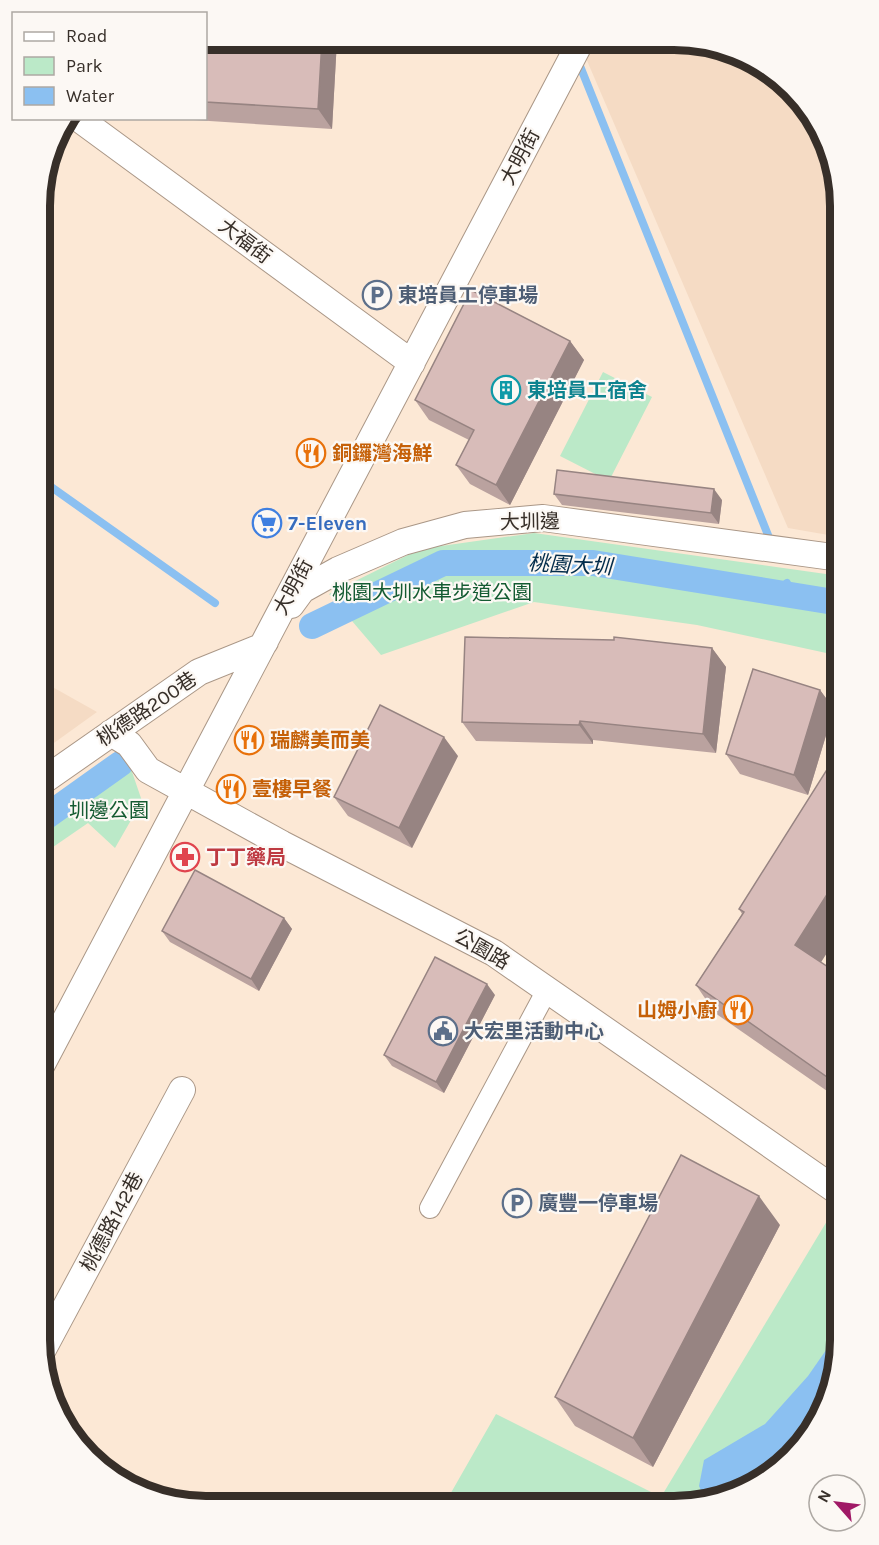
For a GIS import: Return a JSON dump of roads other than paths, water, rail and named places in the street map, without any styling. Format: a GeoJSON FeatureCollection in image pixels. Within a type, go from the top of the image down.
{"type":"FeatureCollection","features":[{"type":"Feature","properties":{"kind":"street","name":"大明街"},"geometry":{"type":"LineString","coordinates":[[50,1049],[188,792],[261,647],[576,52]]}},
{"type":"Feature","properties":{"kind":"street","name":"大福街"},"geometry":{"type":"LineString","coordinates":[[81,120],[411,363]]}},
{"type":"Feature","properties":{"kind":"street","name":"大圳邊"},"geometry":{"type":"LineString","coordinates":[[261,647],[302,590],[338,570],[403,542],[465,525],[543,518],[830,557]]}},
{"type":"Feature","properties":{"kind":"street","name":"桃德路200巷"},"geometry":{"type":"LineString","coordinates":[[50,776],[199,672],[261,647]]}},
{"type":"Feature","properties":{"kind":"street","name":"公園路"},"geometry":{"type":"LineString","coordinates":[[111,733],[129,744],[148,770],[293,850],[494,953],[829,1185]]}},
{"type":"Feature","properties":{"kind":"street"},"geometry":{"type":"LineString","coordinates":[[430,1208],[547,990]]}},
{"type":"Feature","properties":{"kind":"street","name":"桃德路142巷"},"geometry":{"type":"LineString","coordinates":[[50,1336],[182,1090]]}},
{"type":"Feature","properties":{"kind":"water"},"geometry":{"type":"Polygon","coordinates":[[[829,1346],[827,1370],[818,1399],[809,1418],[784,1450],[752,1475],[702,1493],[699,1486],[704,1460],[765,1424],[808,1376],[829,1346]]]}},
{"type":"Feature","properties":{"kind":"waterway"},"geometry":{"type":"LineString","coordinates":[[578,61],[772,545]]}},
{"type":"Feature","properties":{"kind":"waterway"},"geometry":{"type":"LineString","coordinates":[[50,486],[215,603]]}},
{"type":"Feature","properties":{"kind":"waterway","name":"桃園大圳"},"geometry":{"type":"LineString","coordinates":[[312,626],[443,563],[593,563],[830,601]]}},
{"type":"Feature","properties":{"kind":"waterway"},"geometry":{"type":"LineString","coordinates":[[787,583],[792,595]]}},
{"type":"Feature","properties":{"kind":"waterway","name":"桃園大圳"},"geometry":{"type":"LineString","coordinates":[[50,814],[120,764]]}},
{"type":"Feature","properties":{"kind":"place","name":"東培員工停車場"},"geometry":{"type":"Point","coordinates":[377,295]}},
{"type":"Feature","properties":{"kind":"place","name":"東培員工宿舍"},"geometry":{"type":"Point","coordinates":[506,390]}},
{"type":"Feature","properties":{"kind":"place","name":"銅鑼灣海鮮"},"geometry":{"type":"Point","coordinates":[311,453]}},
{"type":"Feature","properties":{"kind":"place","name":"7-Eleven"},"geometry":{"type":"Point","coordinates":[267,523]}},
{"type":"Feature","properties":{"kind":"place","name":"瑞麟美而美"},"geometry":{"type":"Point","coordinates":[249,740]}},
{"type":"Feature","properties":{"kind":"place","name":"壹樓早餐"},"geometry":{"type":"Point","coordinates":[231,789]}},
{"type":"Feature","properties":{"kind":"place","name":"丁丁藥局"},"geometry":{"type":"Point","coordinates":[185,857]}},
{"type":"Feature","properties":{"kind":"place","name":"山姆小廚"},"geometry":{"type":"Point","coordinates":[738,1010]}},
{"type":"Feature","properties":{"kind":"place","name":"大宏里活動中心"},"geometry":{"type":"Point","coordinates":[443,1031]}},
{"type":"Feature","properties":{"kind":"place","name":"廣豐一停車場"},"geometry":{"type":"Point","coordinates":[517,1203]}},
{"type":"Feature","properties":{"kind":"park label","name":"桃園大圳水車步道公園"},"geometry":{"type":"Point","coordinates":[432,592]}},
{"type":"Feature","properties":{"kind":"park label","name":"圳邊公園"},"geometry":{"type":"Point","coordinates":[109,810]}}]}
